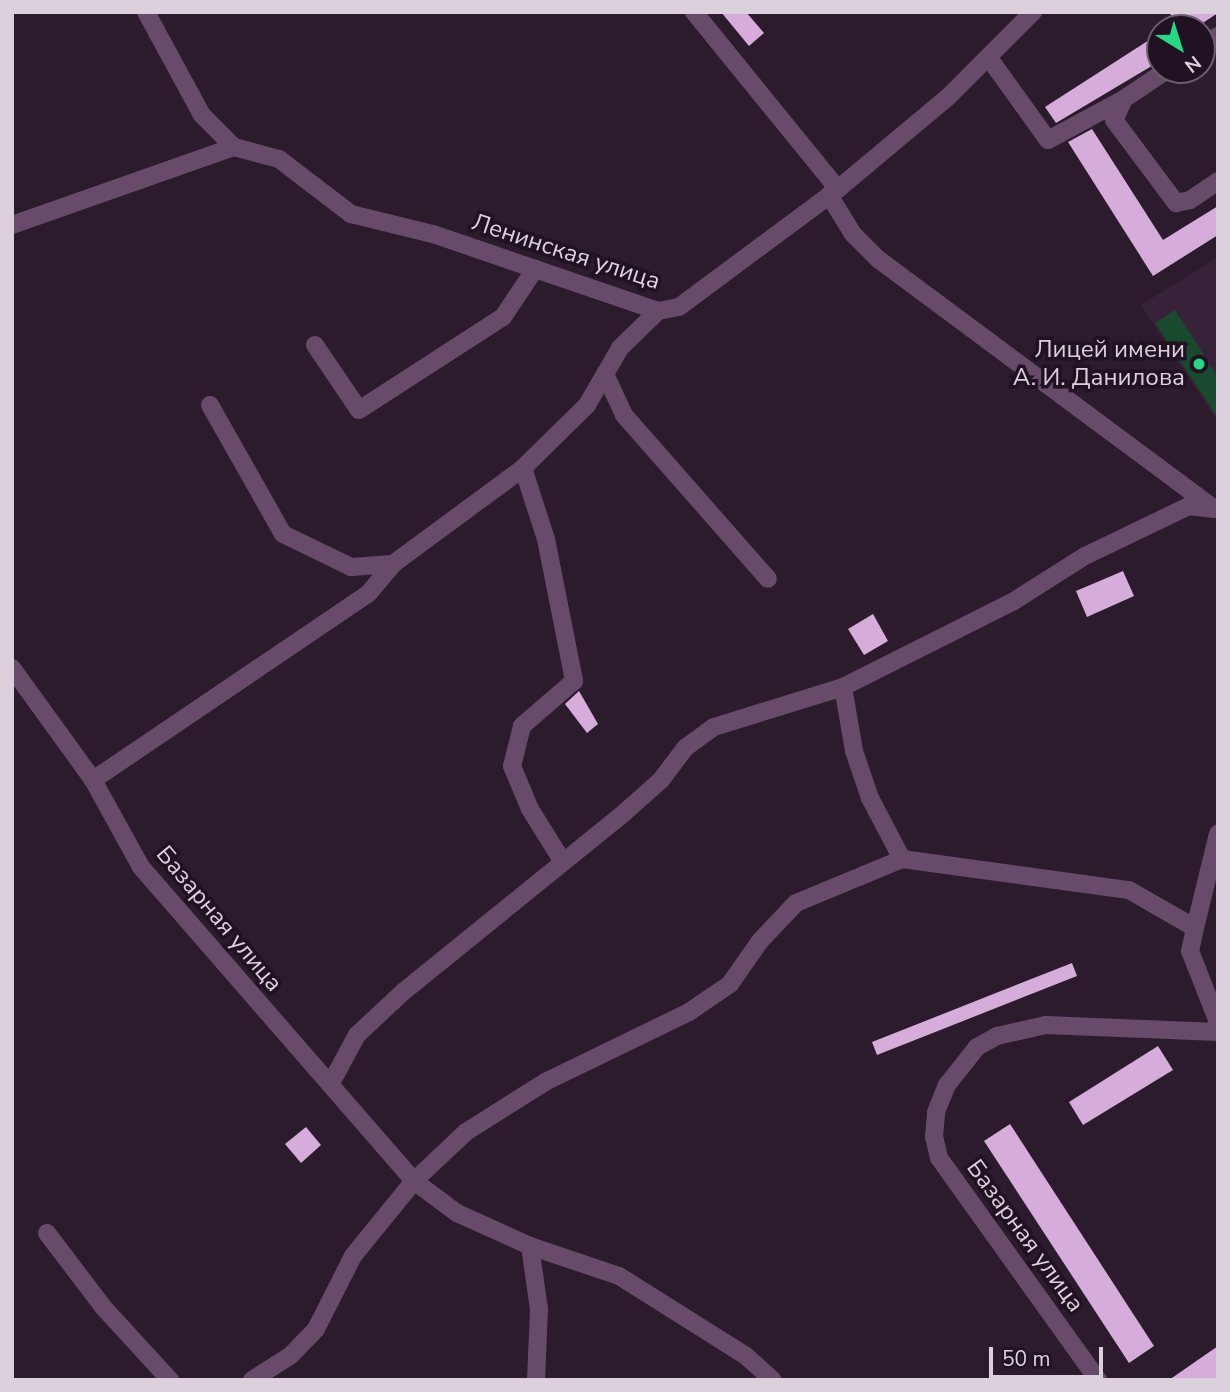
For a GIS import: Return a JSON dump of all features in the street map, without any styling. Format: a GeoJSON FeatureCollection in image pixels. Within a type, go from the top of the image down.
{"type":"FeatureCollection","features":[{"type":"Feature","properties":{"kind":"street"},"geometry":{"type":"LineString","coordinates":[[12,226],[234,147],[202,115],[146,12]]}},
{"type":"Feature","properties":{"kind":"street"},"geometry":{"type":"LineString","coordinates":[[694,12],[833,192],[853,234],[878,259],[1216,512]]}},
{"type":"Feature","properties":{"kind":"street","name":"Ленинская улица"},"geometry":{"type":"LineString","coordinates":[[234,147],[279,159],[351,214],[433,234],[658,311],[679,307],[833,192],[989,58],[1033,12]]}},
{"type":"Feature","properties":{"kind":"street"},"geometry":{"type":"LineString","coordinates":[[989,58],[1048,140],[1146,84]]}},
{"type":"Feature","properties":{"kind":"street"},"geometry":{"type":"LineString","coordinates":[[1124,99],[1114,120],[1176,203],[1190,201],[1218,181]]}},
{"type":"Feature","properties":{"kind":"street"},"geometry":{"type":"LineString","coordinates":[[315,345],[359,410],[503,317],[535,269]]}},
{"type":"Feature","properties":{"kind":"street"},"geometry":{"type":"LineString","coordinates":[[93,780],[368,594],[393,564],[523,468],[587,405],[620,348],[658,311]]}},
{"type":"Feature","properties":{"kind":"street"},"geometry":{"type":"LineString","coordinates":[[605,374],[624,415],[768,579]]}},
{"type":"Feature","properties":{"kind":"street"},"geometry":{"type":"LineString","coordinates":[[210,405],[283,534],[351,567],[393,564]]}},
{"type":"Feature","properties":{"kind":"street"},"geometry":{"type":"LineString","coordinates":[[523,468],[546,539],[574,681],[522,726],[512,766],[530,809],[564,862]]}},
{"type":"Feature","properties":{"kind":"street"},"geometry":{"type":"LineString","coordinates":[[331,1083],[358,1035],[403,992],[661,780],[685,748],[714,727],[843,687],[1189,506],[1216,512]]}},
{"type":"Feature","properties":{"kind":"street","name":"Базарная улица"},"geometry":{"type":"LineString","coordinates":[[12,668],[93,780],[141,867],[414,1181],[457,1213],[530,1246],[619,1276],[746,1356],[773,1380]]}},
{"type":"Feature","properties":{"kind":"street"},"geometry":{"type":"LineString","coordinates":[[843,687],[854,751],[870,798],[902,859]]}},
{"type":"Feature","properties":{"kind":"street"},"geometry":{"type":"LineString","coordinates":[[1218,834],[1190,951],[1218,1022]]}},
{"type":"Feature","properties":{"kind":"street"},"geometry":{"type":"LineString","coordinates":[[252,1380],[290,1356],[316,1329],[354,1256],[414,1181],[466,1132],[545,1082],[689,1012],[730,984],[760,941],[796,903],[902,859],[1129,890],[1195,928]]}},
{"type":"Feature","properties":{"kind":"street","name":"Базарная улица"},"geometry":{"type":"LineString","coordinates":[[1098,1380],[939,1158],[934,1137],[936,1112],[947,1085],[977,1047],[997,1036],[1046,1025],[1218,1032]]}},
{"type":"Feature","properties":{"kind":"street"},"geometry":{"type":"LineString","coordinates":[[47,1233],[104,1308],[170,1380]]}},
{"type":"Feature","properties":{"kind":"street"},"geometry":{"type":"LineString","coordinates":[[530,1246],[539,1309],[536,1380]]}},
{"type":"Feature","properties":{"kind":"shaded area","name":"Лицей имени А. И. Данилова"},"geometry":{"type":"Polygon","coordinates":[[[1218,257],[1218,422],[1141,305],[1218,257]]]}},
{"type":"Feature","properties":{"kind":"green space"},"geometry":{"type":"Polygon","coordinates":[[[1175,310],[1218,377],[1218,418],[1155,323],[1175,310]]]}},
{"type":"Feature","properties":{"kind":"building"},"geometry":{"type":"Polygon","coordinates":[[[721,12],[746,12],[764,33],[749,46],[721,12]]]}},
{"type":"Feature","properties":{"kind":"building"},"geometry":{"type":"Polygon","coordinates":[[[1169,12],[1218,12],[1216,14],[1169,12]]]}},
{"type":"Feature","properties":{"kind":"building"},"geometry":{"type":"Polygon","coordinates":[[[1146,42],[1146,69],[1056,123],[1045,107],[1146,42]]]}},
{"type":"Feature","properties":{"kind":"building"},"geometry":{"type":"Polygon","coordinates":[[[1092,129],[1163,240],[1218,206],[1218,235],[1153,276],[1068,142],[1092,129]]]}},
{"type":"Feature","properties":{"kind":"building"},"geometry":{"type":"Polygon","coordinates":[[[1123,571],[1134,596],[1087,617],[1076,591],[1123,571]]]}},
{"type":"Feature","properties":{"kind":"building"},"geometry":{"type":"Polygon","coordinates":[[[873,614],[888,641],[864,655],[848,629],[873,614]]]}},
{"type":"Feature","properties":{"kind":"building"},"geometry":{"type":"Polygon","coordinates":[[[579,691],[598,724],[587,733],[565,704],[579,691]]]}},
{"type":"Feature","properties":{"kind":"building"},"geometry":{"type":"Polygon","coordinates":[[[1072,963],[1077,976],[877,1055],[872,1042],[1072,963]]]}},
{"type":"Feature","properties":{"kind":"building"},"geometry":{"type":"Polygon","coordinates":[[[1158,1046],[1173,1070],[1083,1125],[1069,1102],[1158,1046]]]}},
{"type":"Feature","properties":{"kind":"building"},"geometry":{"type":"Polygon","coordinates":[[[1010,1124],[1154,1346],[1129,1363],[984,1141],[1010,1124]]]}},
{"type":"Feature","properties":{"kind":"building"},"geometry":{"type":"Polygon","coordinates":[[[306,1127],[321,1145],[301,1163],[285,1144],[306,1127]]]}},
{"type":"Feature","properties":{"kind":"building"},"geometry":{"type":"Polygon","coordinates":[[[1218,1346],[1218,1380],[1169,1380],[1218,1346]]]}},
{"type":"Feature","properties":{"kind":"place","name":"Лицей имени А. И. Данилова"},"geometry":{"type":"Point","coordinates":[1199,364]}}]}
